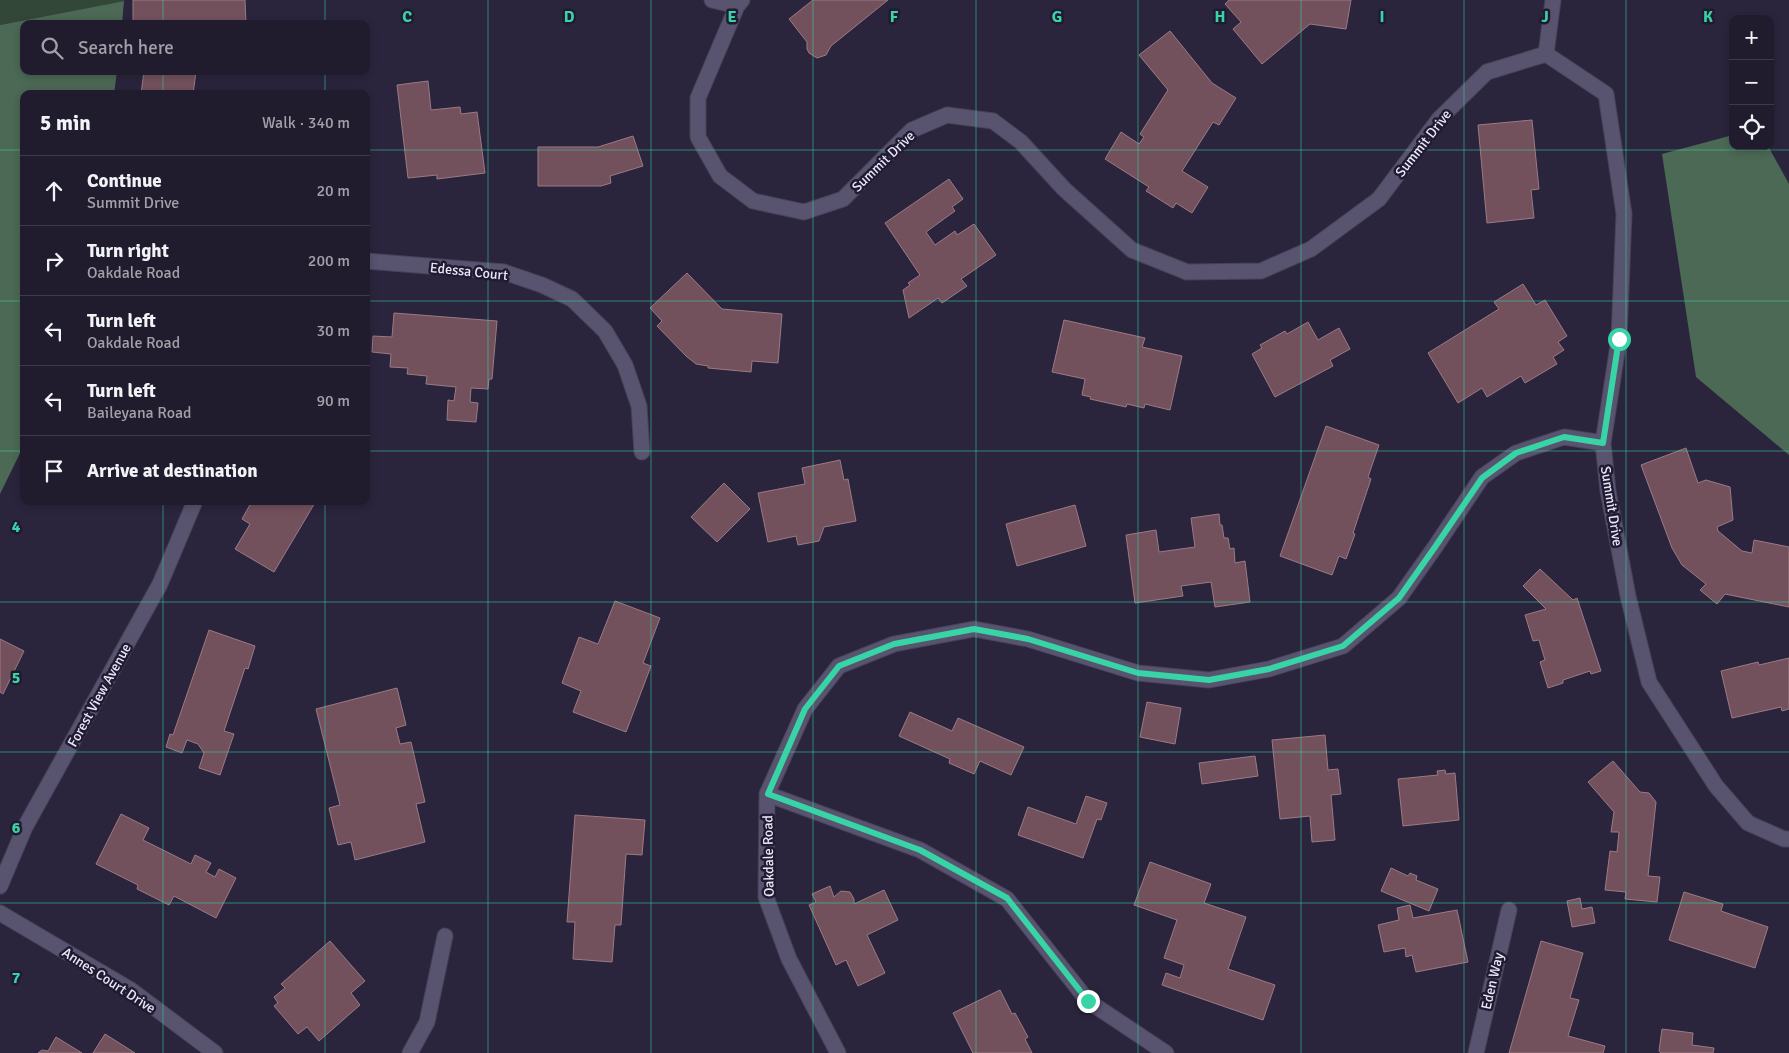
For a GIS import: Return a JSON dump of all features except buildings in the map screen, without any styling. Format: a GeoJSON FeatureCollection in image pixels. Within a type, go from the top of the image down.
{"type":"FeatureCollection","features":[{"type":"Feature","properties":{"kind":"street"},"geometry":{"type":"LineString","coordinates":[[712,0],[739,3]]}},
{"type":"Feature","properties":{"kind":"street"},"geometry":{"type":"LineString","coordinates":[[1546,54],[1553,0]]}},
{"type":"Feature","properties":{"kind":"street","name":"Summit Drive"},"geometry":{"type":"LineString","coordinates":[[739,3],[698,98],[698,137],[720,176],[753,201],[804,212],[843,200],[912,130],[947,115],[993,121],[1021,142],[1064,189],[1132,250],[1187,272],[1261,271],[1311,249],[1380,200],[1438,119],[1487,72],[1546,54],[1606,94],[1624,214],[1619,339],[1603,443],[1608,491],[1628,596],[1649,682],[1716,786],[1748,823],[1789,840]]}},
{"type":"Feature","properties":{"kind":"street","name":"Edessa Court"},"geometry":{"type":"LineString","coordinates":[[370,261],[504,272],[542,284],[572,298],[605,331],[625,365],[639,406],[642,452]]}},
{"type":"Feature","properties":{"kind":"street","name":"Oakdale Road"},"geometry":{"type":"LineString","coordinates":[[838,1053],[789,959],[766,897],[768,794],[805,709],[839,666],[894,644],[974,629],[1028,639],[1138,673],[1209,680],[1269,669],[1343,646],[1399,598],[1482,478],[1516,453],[1564,437],[1603,443]]}},
{"type":"Feature","properties":{"kind":"street","name":"Forest View Avenue"},"geometry":{"type":"LineString","coordinates":[[0,886],[25,827],[160,584],[193,505]]}},
{"type":"Feature","properties":{"kind":"street"},"geometry":{"type":"LineString","coordinates":[[768,794],[920,850],[1007,898],[1088,1001],[1166,1053]]}},
{"type":"Feature","properties":{"kind":"street","name":"Eden Way"},"geometry":{"type":"LineString","coordinates":[[1476,1053],[1509,910]]}},
{"type":"Feature","properties":{"kind":"street","name":"Annes Court Drive"},"geometry":{"type":"LineString","coordinates":[[0,913],[131,990],[215,1053]]}},
{"type":"Feature","properties":{"kind":"street"},"geometry":{"type":"LineString","coordinates":[[410,1053],[427,1022],[444,936]]}},
{"type":"Feature","properties":{"kind":"green space"},"geometry":{"type":"Polygon","coordinates":[[[0,0],[124,0],[124,1],[0,25],[0,0]]]}},
{"type":"Feature","properties":{"kind":"green space"},"geometry":{"type":"Polygon","coordinates":[[[124,1],[122,20],[26,20],[124,1]]]}},
{"type":"Feature","properties":{"kind":"green space"},"geometry":{"type":"Polygon","coordinates":[[[20,21],[20,75],[116,75],[115,90],[20,90],[20,453],[0,494],[0,25],[20,21]]]}},
{"type":"Feature","properties":{"kind":"green space"},"geometry":{"type":"Polygon","coordinates":[[[1729,136],[1729,150],[1770,150],[1789,184],[1789,455],[1696,377],[1662,154],[1729,136]]]}},
{"type":"Feature","properties":{"kind":"route"},"geometry":{"type":"LineString","coordinates":[[1088,1001],[1007,898],[920,850],[768,794],[805,709],[839,666],[894,644],[974,629],[1028,639],[1138,673],[1209,680],[1269,669],[1343,646],[1399,598],[1482,478],[1516,453],[1564,437],[1603,443],[1619,339]]}}]}
